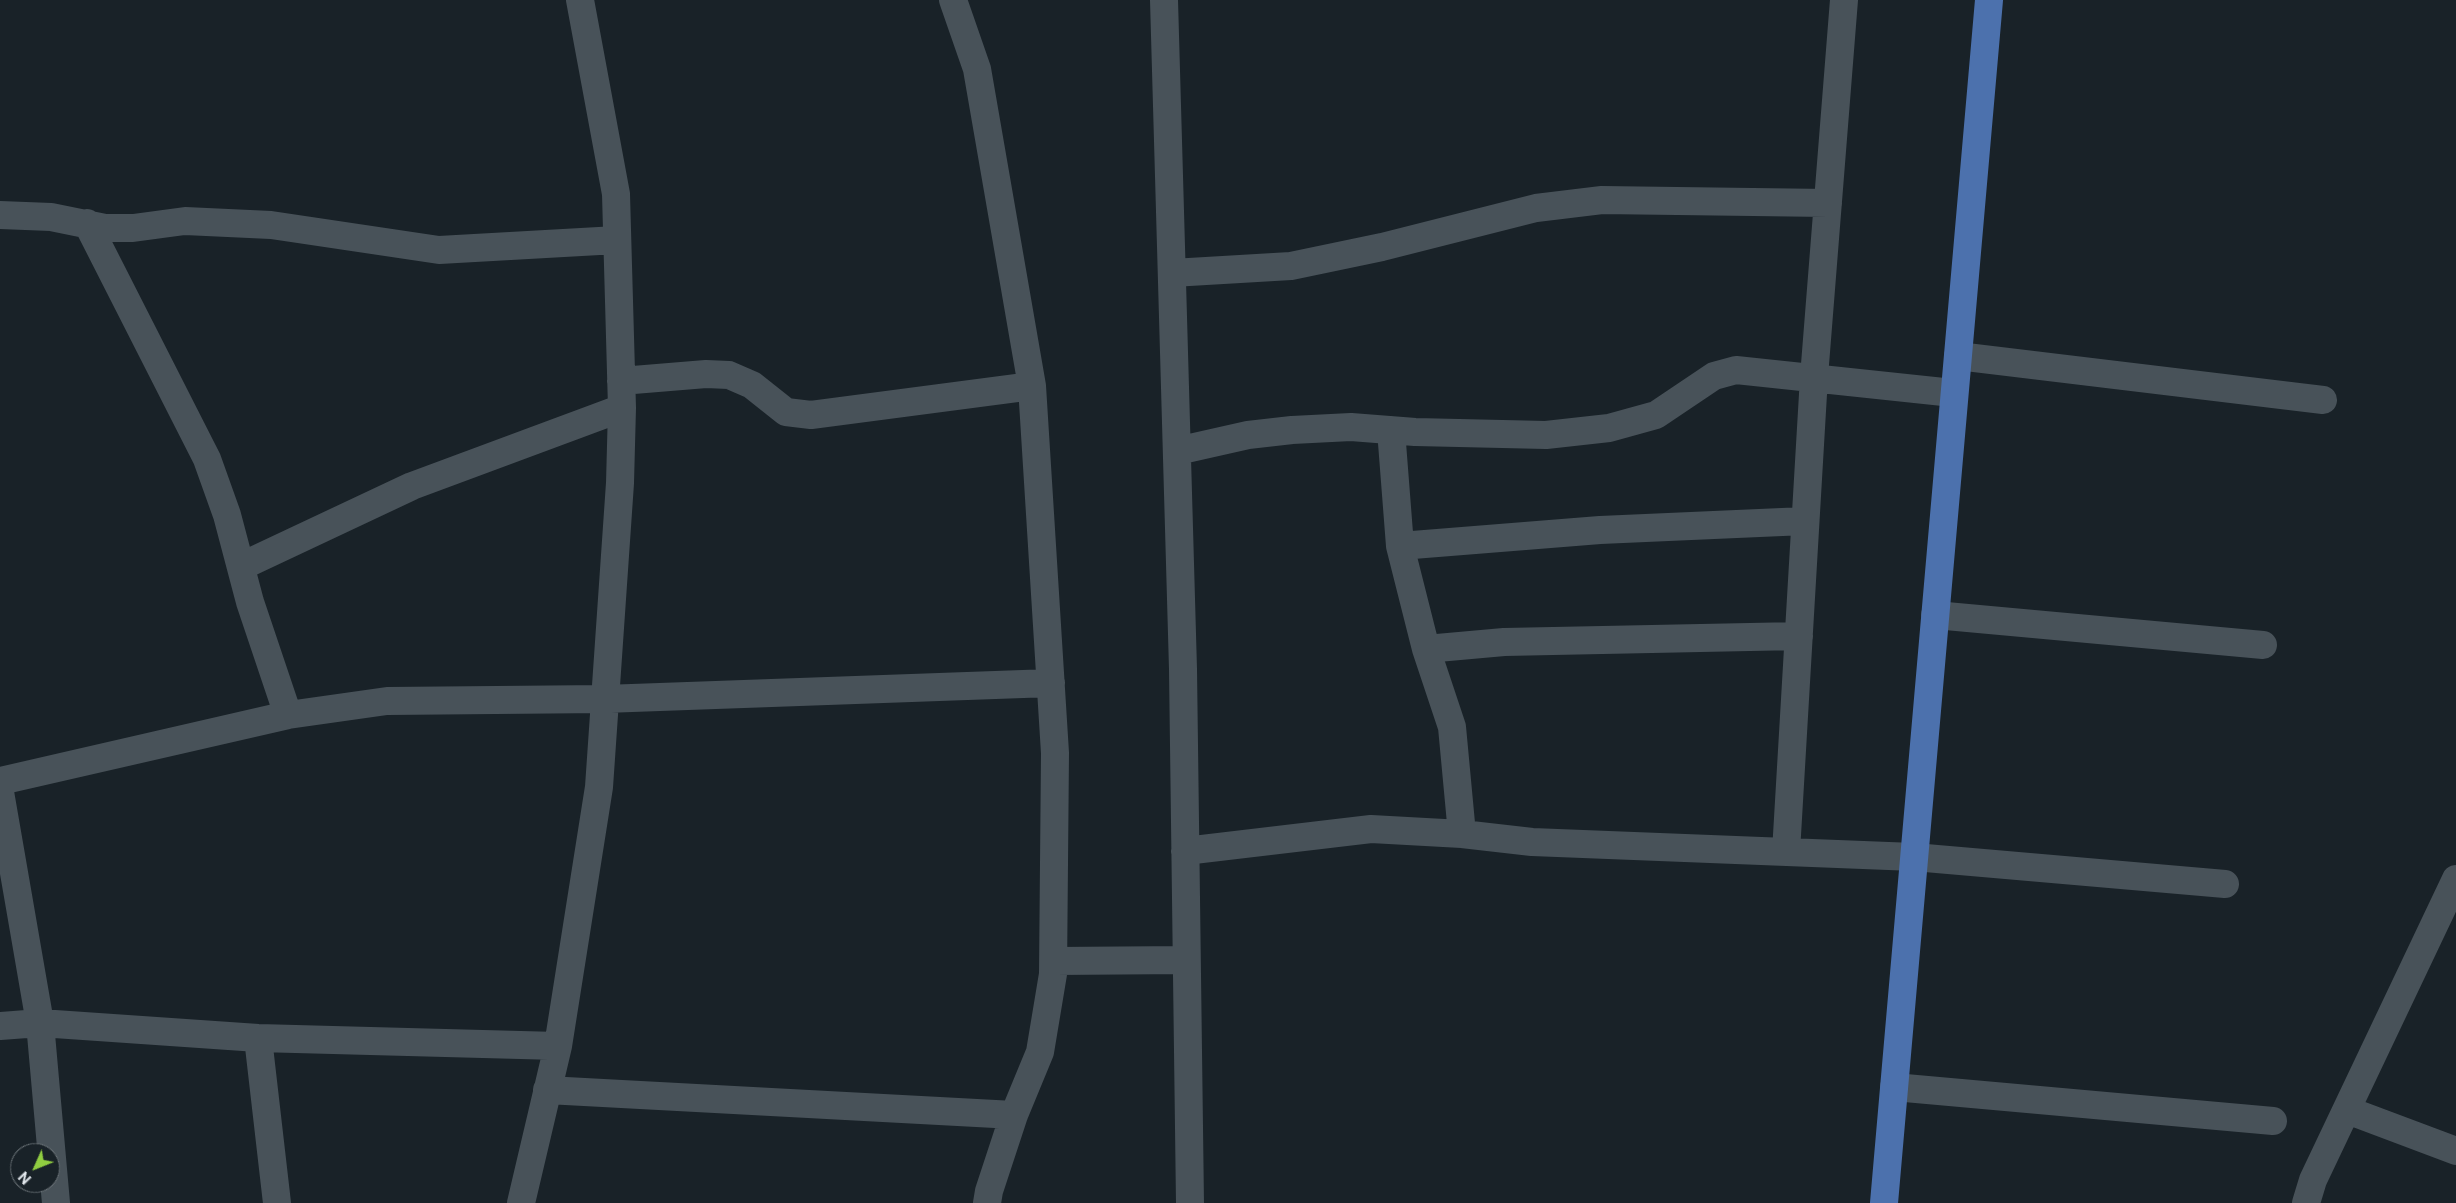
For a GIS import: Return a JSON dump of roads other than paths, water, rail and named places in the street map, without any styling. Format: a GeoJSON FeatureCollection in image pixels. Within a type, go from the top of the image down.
{"type":"FeatureCollection","features":[{"type":"Feature","properties":{"kind":"main road"},"geometry":{"type":"LineString","coordinates":[[1884,1203],[1953,393],[1958,356],[1989,0]]}},
{"type":"Feature","properties":{"kind":"street"},"geometry":{"type":"LineString","coordinates":[[522,1203],[558,1046],[598,787],[620,483],[622,408],[616,194],[580,0]]}},
{"type":"Feature","properties":{"kind":"street"},"geometry":{"type":"LineString","coordinates":[[953,0],[977,69],[1032,386],[1055,752],[1055,961],[1040,1052],[1014,1115],[989,1191],[987,1203]]}},
{"type":"Feature","properties":{"kind":"street"},"geometry":{"type":"LineString","coordinates":[[1164,0],[1186,850],[1190,1203]]}},
{"type":"Feature","properties":{"kind":"street"},"geometry":{"type":"LineString","coordinates":[[1786,852],[1814,377],[1844,0]]}},
{"type":"Feature","properties":{"kind":"street"},"geometry":{"type":"LineString","coordinates":[[1172,273],[1291,266],[1382,247],[1536,208],[1602,200],[1828,203]]}},
{"type":"Feature","properties":{"kind":"street"},"geometry":{"type":"LineString","coordinates":[[0,215],[51,217],[105,228],[132,228],[185,221],[271,225],[439,250],[617,240]]}},
{"type":"Feature","properties":{"kind":"street"},"geometry":{"type":"LineString","coordinates":[[87,223],[207,459],[228,515],[250,602],[288,715]]}},
{"type":"Feature","properties":{"kind":"street"},"geometry":{"type":"LineString","coordinates":[[1958,356],[2323,400]]}},
{"type":"Feature","properties":{"kind":"street"},"geometry":{"type":"LineString","coordinates":[[1177,451],[1248,435],[1292,430],[1351,427],[1546,435],[1610,428],[1656,415],[1714,376],[1736,370],[1953,393]]}},
{"type":"Feature","properties":{"kind":"street"},"geometry":{"type":"LineString","coordinates":[[621,381],[706,374],[729,375],[752,385],[786,412],[811,416],[1032,386]]}},
{"type":"Feature","properties":{"kind":"street"},"geometry":{"type":"LineString","coordinates":[[242,566],[412,486],[622,408]]}},
{"type":"Feature","properties":{"kind":"street"},"geometry":{"type":"LineString","coordinates":[[1391,430],[1400,546],[1426,649],[1452,727],[1462,834]]}},
{"type":"Feature","properties":{"kind":"street"},"geometry":{"type":"LineString","coordinates":[[1400,546],[1600,530],[1805,521]]}},
{"type":"Feature","properties":{"kind":"street"},"geometry":{"type":"LineString","coordinates":[[1935,615],[2263,645]]}},
{"type":"Feature","properties":{"kind":"street"},"geometry":{"type":"LineString","coordinates":[[1426,649],[1504,642],[1799,636]]}},
{"type":"Feature","properties":{"kind":"street"},"geometry":{"type":"LineString","coordinates":[[0,781],[288,715],[387,702],[604,699],[1051,683]]}},
{"type":"Feature","properties":{"kind":"street"},"geometry":{"type":"LineString","coordinates":[[0,792],[40,1023],[56,1203]]}},
{"type":"Feature","properties":{"kind":"street"},"geometry":{"type":"LineString","coordinates":[[1186,850],[1371,829],[1462,834],[1532,842],[1914,857],[2225,884]]}},
{"type":"Feature","properties":{"kind":"street"},"geometry":{"type":"LineString","coordinates":[[2306,1203],[2314,1180],[2346,1110],[2456,879]]}},
{"type":"Feature","properties":{"kind":"street"},"geometry":{"type":"LineString","coordinates":[[1055,961],[1186,960]]}},
{"type":"Feature","properties":{"kind":"street"},"geometry":{"type":"LineString","coordinates":[[0,1026],[40,1023],[258,1038],[558,1046]]}},
{"type":"Feature","properties":{"kind":"street"},"geometry":{"type":"LineString","coordinates":[[258,1038],[277,1203]]}},
{"type":"Feature","properties":{"kind":"street"},"geometry":{"type":"LineString","coordinates":[[1894,1087],[2274,1121]]}},
{"type":"Feature","properties":{"kind":"street"},"geometry":{"type":"LineString","coordinates":[[548,1090],[1014,1115]]}},
{"type":"Feature","properties":{"kind":"street"},"geometry":{"type":"LineString","coordinates":[[2346,1110],[2456,1151]]}}]}
